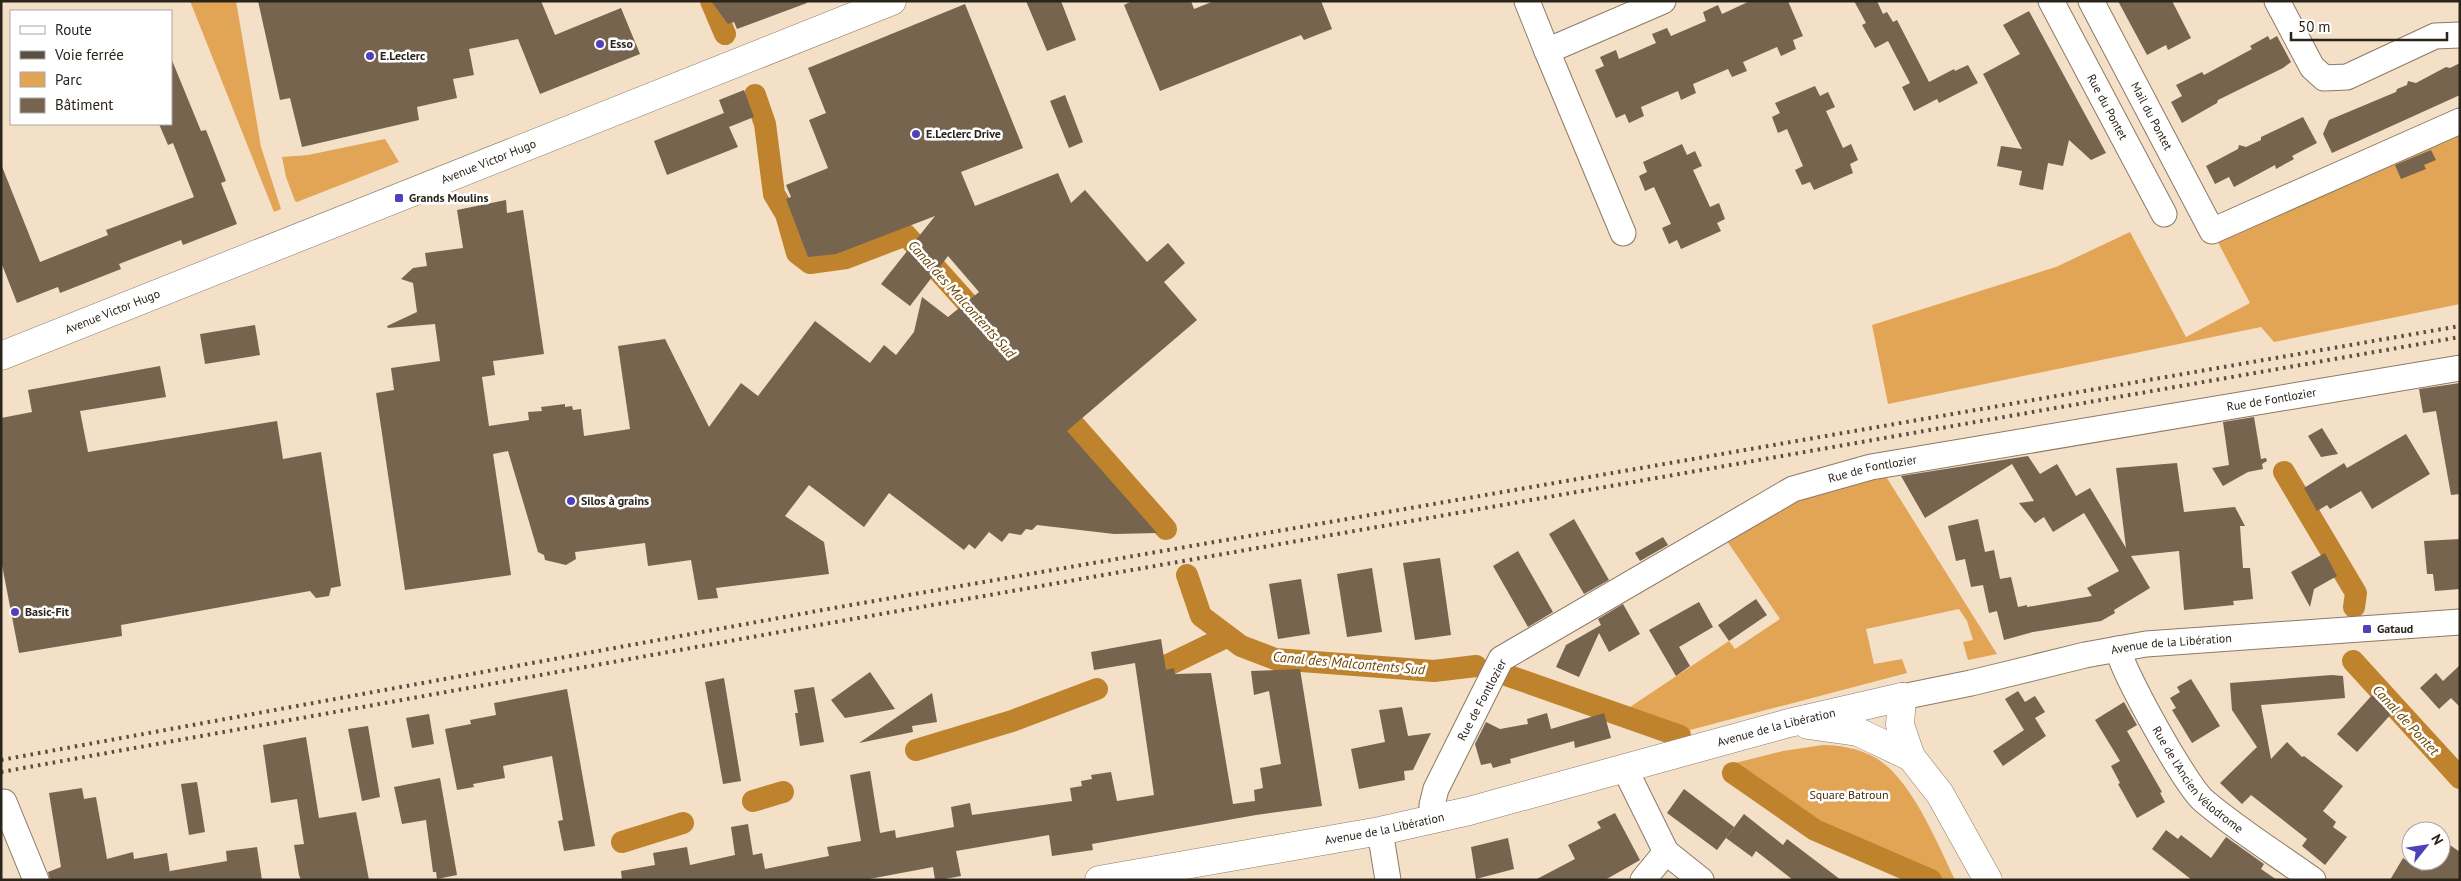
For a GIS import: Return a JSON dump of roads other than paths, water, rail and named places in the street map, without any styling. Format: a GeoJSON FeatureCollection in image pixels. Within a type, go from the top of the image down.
{"type":"FeatureCollection","features":[{"type":"Feature","properties":{"kind":"main road","name":"Avenue Victor Hugo"},"geometry":{"type":"LineString","coordinates":[[1,356],[892,1]]}},
{"type":"Feature","properties":{"kind":"main road","name":"Avenue de la Libération"},"geometry":{"type":"LineString","coordinates":[[1099,880],[1380,831],[1434,819],[1789,723],[1902,697]]}},
{"type":"Feature","properties":{"kind":"main road"},"geometry":{"type":"LineString","coordinates":[[1902,697],[1900,725],[1911,757],[1940,794],[1988,880]]}},
{"type":"Feature","properties":{"kind":"main road"},"geometry":{"type":"LineString","coordinates":[[1902,697],[1919,721],[1940,794]]}},
{"type":"Feature","properties":{"kind":"main road"},"geometry":{"type":"LineString","coordinates":[[1789,723],[1858,732],[1911,757]]}},
{"type":"Feature","properties":{"kind":"street"},"geometry":{"type":"LineString","coordinates":[[1527,1],[1623,233]]}},
{"type":"Feature","properties":{"kind":"street"},"geometry":{"type":"LineString","coordinates":[[1547,51],[1663,1]]}},
{"type":"Feature","properties":{"kind":"street","name":"Rue du Pontet"},"geometry":{"type":"LineString","coordinates":[[2051,1],[2164,214]]}},
{"type":"Feature","properties":{"kind":"street","name":"Mail du Pontet"},"geometry":{"type":"LineString","coordinates":[[2091,1],[2212,231],[2460,121]]}},
{"type":"Feature","properties":{"kind":"street"},"geometry":{"type":"LineString","coordinates":[[2277,1],[2312,67],[2324,78],[2348,77],[2435,36],[2460,35]]}},
{"type":"Feature","properties":{"kind":"street","name":"Rue de Fontlozier"},"geometry":{"type":"LineString","coordinates":[[1434,819],[1432,805],[1436,789],[1501,659],[1793,489],[1872,467],[2460,368]]}},
{"type":"Feature","properties":{"kind":"street","name":"Avenue de la Libération"},"geometry":{"type":"LineString","coordinates":[[1902,697],[2118,649],[2170,641],[2460,622]]}},
{"type":"Feature","properties":{"kind":"street","name":"Rue de l'Ancien Vélodrome"},"geometry":{"type":"LineString","coordinates":[[2118,649],[2125,670],[2187,778],[2203,800],[2313,880]]}},
{"type":"Feature","properties":{"kind":"street"},"geometry":{"type":"LineString","coordinates":[[1625,768],[1666,852],[1701,880]]}},
{"type":"Feature","properties":{"kind":"street"},"geometry":{"type":"LineString","coordinates":[[4,802],[36,880]]}},
{"type":"Feature","properties":{"kind":"street"},"geometry":{"type":"LineString","coordinates":[[1380,831],[1388,880]]}},
{"type":"Feature","properties":{"kind":"street"},"geometry":{"type":"LineString","coordinates":[[1643,880],[1666,852]]}},
{"type":"Feature","properties":{"kind":"waterway","name":"Canal des Malcontents Sud"},"geometry":{"type":"LineString","coordinates":[[711,1],[725,34]]}},
{"type":"Feature","properties":{"kind":"waterway","name":"Canal des Malcontents Sud"},"geometry":{"type":"LineString","coordinates":[[755,95],[765,124],[774,194],[786,214],[797,253],[810,263],[846,258],[906,235],[987,325]]}},
{"type":"Feature","properties":{"kind":"waterway","name":"Canal des Malcontents Sud"},"geometry":{"type":"LineString","coordinates":[[1054,402],[1166,529]]}},
{"type":"Feature","properties":{"kind":"waterway","name":"Canal de Pontet"},"geometry":{"type":"LineString","coordinates":[[2284,472],[2356,593],[2354,607]]}},
{"type":"Feature","properties":{"kind":"waterway","name":"Canal des Malcontents Sud"},"geometry":{"type":"LineString","coordinates":[[1187,575],[1201,616],[1241,646],[1275,659],[1434,671],[1476,666]]}},
{"type":"Feature","properties":{"kind":"waterway","name":"Canal des Malcontents Sud"},"geometry":{"type":"LineString","coordinates":[[1168,665],[1226,637]]}},
{"type":"Feature","properties":{"kind":"waterway","name":"Canal de Pontet"},"geometry":{"type":"LineString","coordinates":[[2353,661],[2460,778]]}},
{"type":"Feature","properties":{"kind":"waterway","name":"Canal des Malcontents Sud"},"geometry":{"type":"LineString","coordinates":[[1509,676],[1680,736]]}},
{"type":"Feature","properties":{"kind":"waterway","name":"Canal des Malcontents Sud"},"geometry":{"type":"LineString","coordinates":[[916,750],[1012,721],[1097,689]]}},
{"type":"Feature","properties":{"kind":"waterway","name":"Canal des Malcontents Sud"},"geometry":{"type":"LineString","coordinates":[[1733,773],[1815,830],[1931,880]]}},
{"type":"Feature","properties":{"kind":"waterway","name":"Canal des Malcontents Sud"},"geometry":{"type":"LineString","coordinates":[[753,801],[783,792]]}},
{"type":"Feature","properties":{"kind":"waterway","name":"Canal des Malcontents Sud"},"geometry":{"type":"LineString","coordinates":[[622,842],[683,823]]}},
{"type":"Feature","properties":{"kind":"railway"},"geometry":{"type":"LineString","coordinates":[[1,760],[828,609],[2460,326]]}},
{"type":"Feature","properties":{"kind":"railway"},"geometry":{"type":"LineString","coordinates":[[1,772],[830,623],[2460,337]]}},
{"type":"Feature","properties":{"kind":"place","name":"Esso"},"geometry":{"type":"Point","coordinates":[600,44]}},
{"type":"Feature","properties":{"kind":"place","name":"E.Leclerc"},"geometry":{"type":"Point","coordinates":[370,56]}},
{"type":"Feature","properties":{"kind":"place","name":"E.Leclerc Drive"},"geometry":{"type":"Point","coordinates":[916,134]}},
{"type":"Feature","properties":{"kind":"place","name":"Grands Moulins"},"geometry":{"type":"Point","coordinates":[399,198]}},
{"type":"Feature","properties":{"kind":"place","name":"Silos à grains"},"geometry":{"type":"Point","coordinates":[571,501]}},
{"type":"Feature","properties":{"kind":"place","name":"Basic-Fit"},"geometry":{"type":"Point","coordinates":[15,612]}},
{"type":"Feature","properties":{"kind":"place","name":"Gataud"},"geometry":{"type":"Point","coordinates":[2367,629]}},
{"type":"Feature","properties":{"kind":"park label","name":"Square Batroun"},"geometry":{"type":"Point","coordinates":[1849,795]}}]}
